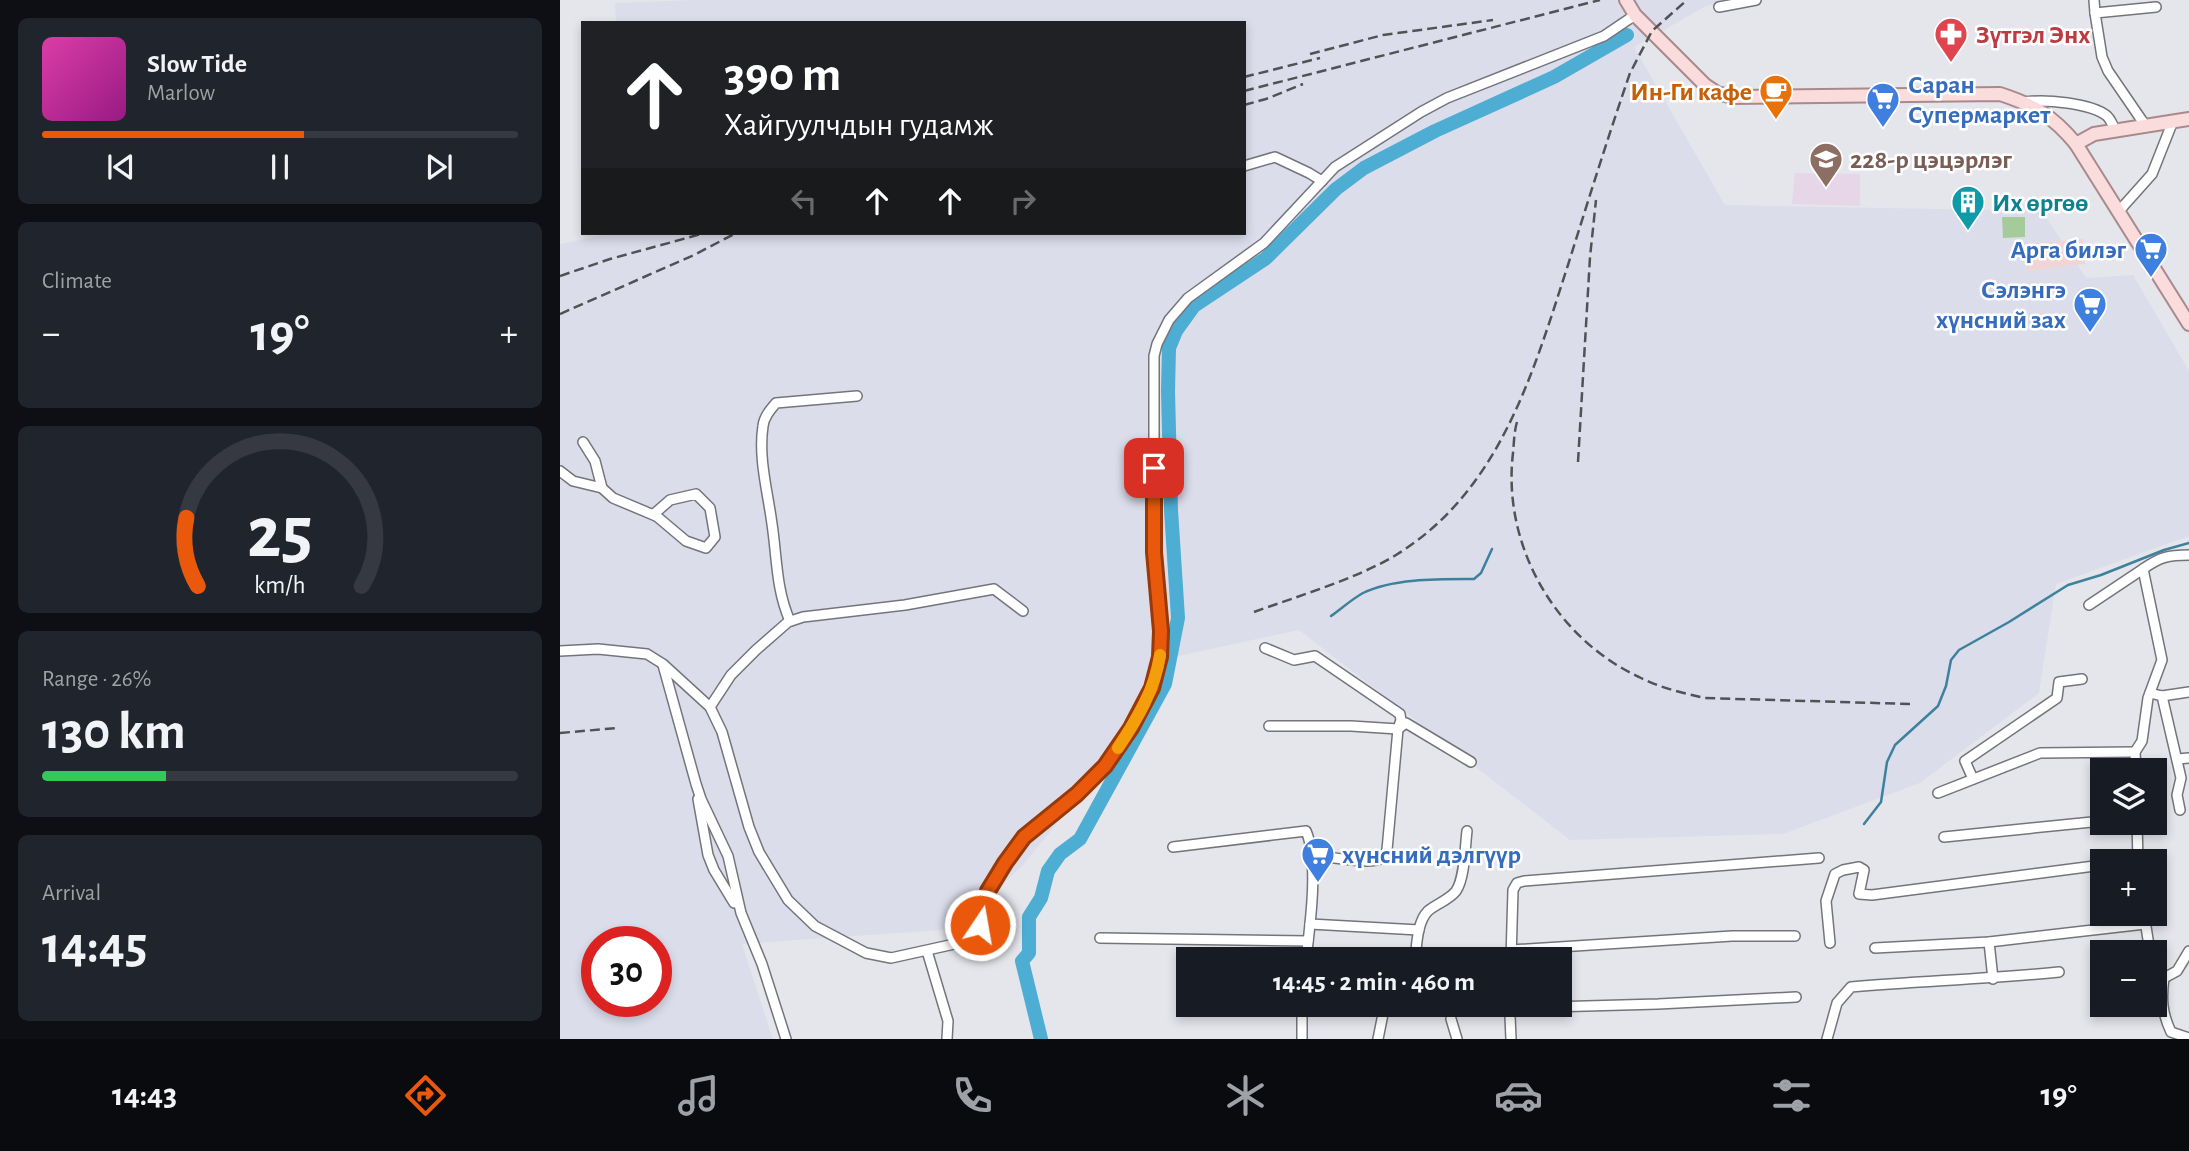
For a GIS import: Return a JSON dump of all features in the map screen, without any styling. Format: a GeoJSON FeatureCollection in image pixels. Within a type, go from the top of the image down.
{"type":"FeatureCollection","features":[{"type":"Feature","properties":{"kind":"main road"},"geometry":{"type":"LineString","coordinates":[[1626,0],[1635,15],[1705,85],[1717,93],[1732,97],[1746,99],[2000,94],[2025,102],[2062,127],[2076,144],[2184,307],[2189,324]]}},
{"type":"Feature","properties":{"kind":"main road"},"geometry":{"type":"LineString","coordinates":[[2076,144],[2094,134],[2189,120]]}},
{"type":"Feature","properties":{"kind":"street"},"geometry":{"type":"LineString","coordinates":[[1718,7],[1756,0]]}},
{"type":"Feature","properties":{"kind":"street"},"geometry":{"type":"LineString","coordinates":[[2094,0],[2102,57],[2108,71],[2145,125]]}},
{"type":"Feature","properties":{"kind":"street"},"geometry":{"type":"LineString","coordinates":[[2095,13],[2156,7]]}},
{"type":"Feature","properties":{"kind":"street"},"geometry":{"type":"LineString","coordinates":[[560,651],[598,649],[647,654],[663,664],[710,707],[722,732],[749,827],[759,852],[795,908],[815,926],[866,953],[891,958],[959,943],[976,935],[988,891],[1005,863],[1024,837],[1094,778],[1131,728],[1152,688],[1160,657],[1161,631],[1154,552],[1154,356],[1169,320],[1188,298],[1264,243],[1335,167],[1438,102],[1594,41],[1635,15]]}},
{"type":"Feature","properties":{"kind":"street"},"geometry":{"type":"LineString","coordinates":[[2025,102],[2050,100],[2101,112],[2111,121],[2115,130]]}},
{"type":"Feature","properties":{"kind":"street"},"geometry":{"type":"LineString","coordinates":[[2119,211],[2152,174],[2173,121]]}},
{"type":"Feature","properties":{"kind":"street"},"geometry":{"type":"LineString","coordinates":[[1246,165],[1275,157],[1322,181]]}},
{"type":"Feature","properties":{"kind":"street"},"geometry":{"type":"LineString","coordinates":[[790,621],[777,575],[763,460],[762,425],[776,403],[857,396]]}},
{"type":"Feature","properties":{"kind":"street"},"geometry":{"type":"LineString","coordinates":[[583,442],[596,461],[602,488]]}},
{"type":"Feature","properties":{"kind":"street"},"geometry":{"type":"LineString","coordinates":[[560,471],[573,481],[602,488],[613,498],[656,516],[686,541],[706,548],[715,537],[710,508],[696,494],[670,500],[654,514],[656,516]]}},
{"type":"Feature","properties":{"kind":"street"},"geometry":{"type":"LineString","coordinates":[[2089,605],[2157,559],[2171,555],[2189,555]]}},
{"type":"Feature","properties":{"kind":"street"},"geometry":{"type":"LineString","coordinates":[[2135,758],[2135,752],[2142,741],[2150,694],[2162,660],[2143,569]]}},
{"type":"Feature","properties":{"kind":"street"},"geometry":{"type":"LineString","coordinates":[[710,707],[731,675],[790,621],[803,617],[905,605],[994,589],[1023,611]]}},
{"type":"Feature","properties":{"kind":"street"},"geometry":{"type":"LineString","coordinates":[[1265,648],[1294,660],[1315,656],[1400,715],[1387,850],[1384,856],[1379,860],[1311,857]]}},
{"type":"Feature","properties":{"kind":"street"},"geometry":{"type":"LineString","coordinates":[[663,664],[696,784],[708,855],[714,870],[741,913]]}},
{"type":"Feature","properties":{"kind":"street"},"geometry":{"type":"LineString","coordinates":[[1973,779],[1965,761],[2057,698],[2059,682],[2082,679]]}},
{"type":"Feature","properties":{"kind":"street"},"geometry":{"type":"LineString","coordinates":[[2150,694],[2162,696],[2189,692]]}},
{"type":"Feature","properties":{"kind":"street"},"geometry":{"type":"LineString","coordinates":[[2162,696],[2181,778],[2178,796],[2180,810]]}},
{"type":"Feature","properties":{"kind":"street"},"geometry":{"type":"LineString","coordinates":[[1269,726],[1398,729],[1406,723],[1471,762]]}},
{"type":"Feature","properties":{"kind":"street"},"geometry":{"type":"LineString","coordinates":[[1938,793],[2040,753],[2135,752]]}},
{"type":"Feature","properties":{"kind":"street"},"geometry":{"type":"LineString","coordinates":[[2177,759],[2189,758]]}},
{"type":"Feature","properties":{"kind":"street"},"geometry":{"type":"LineString","coordinates":[[696,784],[728,856],[741,913],[762,964],[786,1039]]}},
{"type":"Feature","properties":{"kind":"street"},"geometry":{"type":"LineString","coordinates":[[1944,837],[2090,822]]}},
{"type":"Feature","properties":{"kind":"street"},"geometry":{"type":"LineString","coordinates":[[1173,847],[1306,831],[1310,840],[1311,857],[1307,947]]}},
{"type":"Feature","properties":{"kind":"street"},"geometry":{"type":"LineString","coordinates":[[1417,947],[1419,930],[1429,911],[1456,891],[1463,867],[1466,831]]}},
{"type":"Feature","properties":{"kind":"street"},"geometry":{"type":"LineString","coordinates":[[1511,947],[1513,890],[1517,883],[1819,858]]}},
{"type":"Feature","properties":{"kind":"street"},"geometry":{"type":"LineString","coordinates":[[1830,943],[1826,901],[1835,874],[1843,870],[1859,867],[1864,870],[1859,894],[1872,895],[2090,867]]}},
{"type":"Feature","properties":{"kind":"street"},"geometry":{"type":"LineString","coordinates":[[1310,924],[1419,930]]}},
{"type":"Feature","properties":{"kind":"street"},"geometry":{"type":"LineString","coordinates":[[1875,948],[1989,942],[2098,926]]}},
{"type":"Feature","properties":{"kind":"street"},"geometry":{"type":"LineString","coordinates":[[1572,949],[1732,936],[1795,936]]}},
{"type":"Feature","properties":{"kind":"street"},"geometry":{"type":"LineString","coordinates":[[1100,938],[1308,940]]}},
{"type":"Feature","properties":{"kind":"street"},"geometry":{"type":"LineString","coordinates":[[1989,942],[1993,979]]}},
{"type":"Feature","properties":{"kind":"street"},"geometry":{"type":"LineString","coordinates":[[927,951],[948,1021],[947,1039]]}},
{"type":"Feature","properties":{"kind":"street"},"geometry":{"type":"LineString","coordinates":[[2167,976],[2177,971],[2189,951]]}},
{"type":"Feature","properties":{"kind":"street"},"geometry":{"type":"LineString","coordinates":[[1827,1039],[1837,1003],[1851,986],[1927,980],[1993,979],[2059,972]]}},
{"type":"Feature","properties":{"kind":"street"},"geometry":{"type":"LineString","coordinates":[[1572,1005],[1796,997]]}},
{"type":"Feature","properties":{"kind":"street"},"geometry":{"type":"LineString","coordinates":[[1302,1017],[1302,1039]]}},
{"type":"Feature","properties":{"kind":"street"},"geometry":{"type":"LineString","coordinates":[[1378,1039],[1382,1017]]}},
{"type":"Feature","properties":{"kind":"street"},"geometry":{"type":"LineString","coordinates":[[1510,1017],[1511,1039]]}},
{"type":"Feature","properties":{"kind":"street"},"geometry":{"type":"LineString","coordinates":[[2164,1017],[2167,1036],[2189,1038]]}},
{"type":"Feature","properties":{"kind":"street"},"geometry":{"type":"LineString","coordinates":[[1451,1019],[1457,1039]]}},
{"type":"Feature","properties":{"kind":"shaded area"},"geometry":{"type":"Polygon","coordinates":[[[693,0],[1736,0],[1706,6],[1634,47],[1725,205],[2042,211],[2086,278],[2133,275],[2189,371],[2189,536],[2056,584],[2039,693],[1920,783],[1783,834],[1570,840],[1299,630],[1160,660],[1105,764],[1023,865],[956,929],[742,944],[773,1039],[560,1039],[560,244],[604,235],[1246,235],[1246,21],[616,21],[615,3],[693,0]]]}},
{"type":"Feature","properties":{"kind":"shaded area","name":"228-р цэцэрлэг"},"geometry":{"type":"Polygon","coordinates":[[[1795,173],[1860,174],[1860,206],[1792,204],[1795,173]]]}},
{"type":"Feature","properties":{"kind":"shaded area"},"geometry":{"type":"Polygon","coordinates":[[[2083,239],[2085,264],[2027,271],[2025,244],[2083,239]]]}},
{"type":"Feature","properties":{"kind":"green space"},"geometry":{"type":"Polygon","coordinates":[[[2002,217],[2025,217],[2025,237],[2003,238],[2002,217]]]}},
{"type":"Feature","properties":{"kind":"waterway"},"geometry":{"type":"LineString","coordinates":[[1041,1039],[1022,961],[1029,953],[1029,917],[1041,898],[1048,871],[1060,854],[1080,839],[1165,684],[1178,618],[1171,510],[1168,391],[1169,348],[1176,331],[1194,306],[1265,259],[1336,189],[1364,168],[1435,131],[1554,77],[1627,35]]}},
{"type":"Feature","properties":{"kind":"waterway"},"geometry":{"type":"LineString","coordinates":[[1864,824],[1881,802],[1887,762],[1895,745],[1938,706],[1946,686],[1951,660],[1959,650],[2068,585],[2189,543]]}},
{"type":"Feature","properties":{"kind":"waterway"},"geometry":{"type":"LineString","coordinates":[[1331,616],[1363,593],[1388,584],[1417,580],[1474,579],[1481,573],[1492,549]]}},
{"type":"Feature","properties":{"kind":"railway"},"geometry":{"type":"LineString","coordinates":[[1246,90],[1600,0]]}},
{"type":"Feature","properties":{"kind":"railway"},"geometry":{"type":"LineString","coordinates":[[1254,612],[1345,579],[1396,555],[1432,529],[1462,498],[1487,464],[1508,426],[1541,347],[1630,73],[1652,31],[1687,0]]}},
{"type":"Feature","properties":{"kind":"railway"},"geometry":{"type":"LineString","coordinates":[[1310,54],[1383,35],[1493,20]]}},
{"type":"Feature","properties":{"kind":"railway"},"geometry":{"type":"LineString","coordinates":[[1246,76],[1320,58]]}},
{"type":"Feature","properties":{"kind":"railway"},"geometry":{"type":"LineString","coordinates":[[1246,104],[1303,84]]}},
{"type":"Feature","properties":{"kind":"railway"},"geometry":{"type":"LineString","coordinates":[[1578,462],[1596,200]]}},
{"type":"Feature","properties":{"kind":"railway"},"geometry":{"type":"LineString","coordinates":[[560,276],[698,235]]}},
{"type":"Feature","properties":{"kind":"railway"},"geometry":{"type":"LineString","coordinates":[[560,314],[694,255],[732,235]]}},
{"type":"Feature","properties":{"kind":"railway"},"geometry":{"type":"LineString","coordinates":[[1517,422],[1512,487],[1516,521],[1526,554],[1540,585],[1559,613],[1582,638],[1609,660],[1655,684],[1705,698],[1910,704]]}},
{"type":"Feature","properties":{"kind":"railway"},"geometry":{"type":"LineString","coordinates":[[560,733],[617,728]]}},
{"type":"Feature","properties":{"kind":"slow traffic"},"geometry":{"type":"LineString","coordinates":[[1118,748],[1152,688],[1160,655]]}},
{"type":"Feature","properties":{"kind":"place","name":"Зүтгэл Энх"},"geometry":{"type":"Point","coordinates":[1951,64]}},
{"type":"Feature","properties":{"kind":"place","name":"Ин-Ги кафе"},"geometry":{"type":"Point","coordinates":[1776,121]}},
{"type":"Feature","properties":{"kind":"place","name":"Саран Супермаркет"},"geometry":{"type":"Point","coordinates":[1883,129]}},
{"type":"Feature","properties":{"kind":"place","name":"228-р цэцэрлэг"},"geometry":{"type":"Point","coordinates":[1826,189]}},
{"type":"Feature","properties":{"kind":"place","name":"Их өргөө"},"geometry":{"type":"Point","coordinates":[1968,232]}},
{"type":"Feature","properties":{"kind":"place","name":"Арга билэг"},"geometry":{"type":"Point","coordinates":[2151,279]}},
{"type":"Feature","properties":{"kind":"place","name":"Сэлэнгэ хүнсний зах"},"geometry":{"type":"Point","coordinates":[2090,334]}},
{"type":"Feature","properties":{"kind":"place","name":"хүнсний дэлгүүр"},"geometry":{"type":"Point","coordinates":[1318,884]}},
{"type":"Feature","properties":{"kind":"route"},"geometry":{"type":"LineString","coordinates":[[980,925],[988,891],[1005,863],[1024,837],[1077,794],[1105,766],[1131,728],[1152,688],[1160,657],[1161,631],[1154,552],[1154,468]]}}]}
